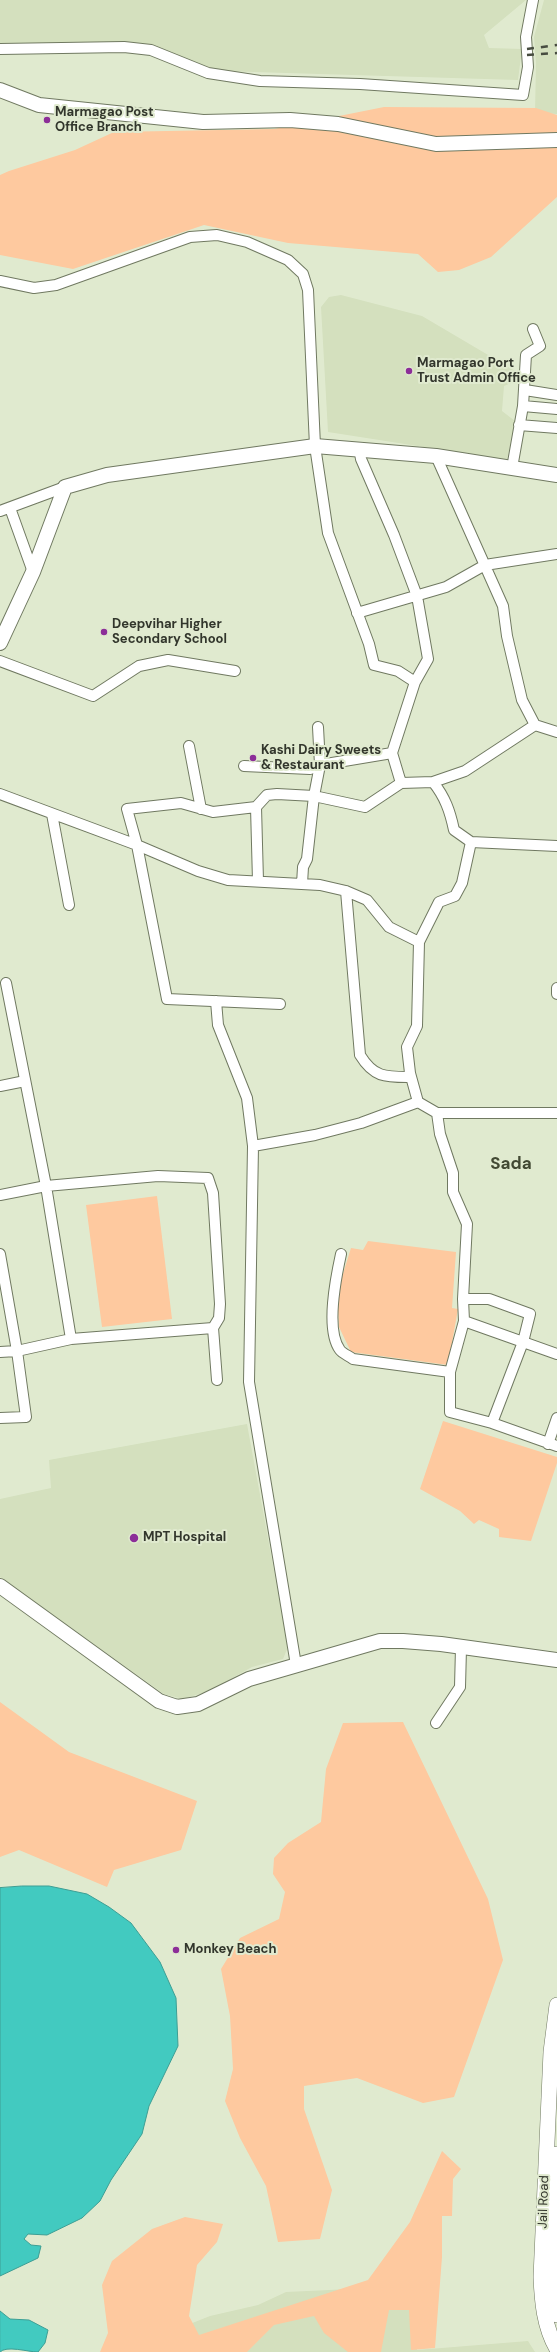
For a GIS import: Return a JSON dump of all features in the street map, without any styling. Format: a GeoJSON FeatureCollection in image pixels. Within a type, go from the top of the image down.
{"type":"FeatureCollection","features":[{"type":"Feature","properties":{"kind":"main road","name":"Jail Road"},"geometry":{"type":"LineString","coordinates":[[557,2005],[551,2052],[541,2276],[544,2310],[551,2337],[557,2349]]}},
{"type":"Feature","properties":{"kind":"main road","name":"Jail Road"},"geometry":{"type":"LineString","coordinates":[[557,2154],[553,2279],[557,2315]]}},
{"type":"Feature","properties":{"kind":"street"},"geometry":{"type":"LineString","coordinates":[[0,49],[124,47],[151,50],[208,72],[260,81],[360,84],[523,95],[528,67],[526,37],[533,0]]}},
{"type":"Feature","properties":{"kind":"street"},"geometry":{"type":"LineString","coordinates":[[0,90],[39,105],[203,122],[290,120],[338,124],[436,144],[557,140]]}},
{"type":"Feature","properties":{"kind":"street"},"geometry":{"type":"LineString","coordinates":[[0,281],[34,288],[56,285],[190,237],[217,235],[246,242],[288,260],[303,274],[308,290],[315,446],[328,533],[358,613],[374,665],[398,671],[415,682]]}},
{"type":"Feature","properties":{"kind":"street"},"geometry":{"type":"LineString","coordinates":[[512,468],[525,390],[526,355],[540,346],[533,328]]}},
{"type":"Feature","properties":{"kind":"street"},"geometry":{"type":"LineString","coordinates":[[525,390],[557,395]]}},
{"type":"Feature","properties":{"kind":"street"},"geometry":{"type":"LineString","coordinates":[[523,406],[557,409]]}},
{"type":"Feature","properties":{"kind":"street"},"geometry":{"type":"LineString","coordinates":[[519,425],[557,428]]}},
{"type":"Feature","properties":{"kind":"street"},"geometry":{"type":"LineString","coordinates":[[0,511],[64,488],[107,475],[315,446],[359,448],[436,456],[557,475]]}},
{"type":"Feature","properties":{"kind":"street"},"geometry":{"type":"LineString","coordinates":[[359,448],[361,459],[394,535],[417,596],[428,659],[415,682],[392,753],[401,783]]}},
{"type":"Feature","properties":{"kind":"street"},"geometry":{"type":"LineString","coordinates":[[436,456],[503,606],[507,636],[522,700],[535,725],[557,732]]}},
{"type":"Feature","properties":{"kind":"street"},"geometry":{"type":"LineString","coordinates":[[0,643],[33,572],[64,488]]}},
{"type":"Feature","properties":{"kind":"street"},"geometry":{"type":"LineString","coordinates":[[10,508],[33,572]]}},
{"type":"Feature","properties":{"kind":"street"},"geometry":{"type":"LineString","coordinates":[[358,613],[446,587],[485,565],[557,554]]}},
{"type":"Feature","properties":{"kind":"street"},"geometry":{"type":"LineString","coordinates":[[0,661],[93,696],[139,666],[168,660],[235,671]]}},
{"type":"Feature","properties":{"kind":"street"},"geometry":{"type":"LineString","coordinates":[[280,1004],[167,998],[137,845],[127,809],[181,803],[213,812],[256,807],[267,796],[314,796],[365,807],[401,783],[433,782],[465,771],[535,725]]}},
{"type":"Feature","properties":{"kind":"street"},"geometry":{"type":"LineString","coordinates":[[302,884],[303,867],[308,859],[314,796],[320,765],[318,727]]}},
{"type":"Feature","properties":{"kind":"street"},"geometry":{"type":"LineString","coordinates":[[189,746],[201,809]]}},
{"type":"Feature","properties":{"kind":"street"},"geometry":{"type":"LineString","coordinates":[[244,766],[310,769],[320,765],[392,753]]}},
{"type":"Feature","properties":{"kind":"street"},"geometry":{"type":"LineString","coordinates":[[433,782],[443,794],[450,809],[454,830],[471,842],[557,846]]}},
{"type":"Feature","properties":{"kind":"street"},"geometry":{"type":"LineString","coordinates":[[0,794],[137,845],[198,871],[228,880],[302,884],[346,891],[367,900],[389,927],[419,942]]}},
{"type":"Feature","properties":{"kind":"street"},"geometry":{"type":"LineString","coordinates":[[256,807],[258,881]]}},
{"type":"Feature","properties":{"kind":"street"},"geometry":{"type":"LineString","coordinates":[[52,814],[68,905]]}},
{"type":"Feature","properties":{"kind":"street"},"geometry":{"type":"LineString","coordinates":[[471,842],[462,883],[455,896],[439,902],[419,942],[417,1026],[407,1047],[411,1077],[418,1102],[437,1113],[557,1113]]}},
{"type":"Feature","properties":{"kind":"street"},"geometry":{"type":"LineString","coordinates":[[346,891],[360,1055],[368,1068],[379,1074],[388,1077],[411,1077]]}},
{"type":"Feature","properties":{"kind":"street"},"geometry":{"type":"LineString","coordinates":[[6,982],[46,1186],[71,1339]]}},
{"type":"Feature","properties":{"kind":"street"},"geometry":{"type":"LineString","coordinates":[[557,988],[557,994]]}},
{"type":"Feature","properties":{"kind":"street"},"geometry":{"type":"LineString","coordinates":[[216,1001],[218,1025],[247,1098],[253,1146],[249,1382],[296,1665]]}},
{"type":"Feature","properties":{"kind":"street"},"geometry":{"type":"LineString","coordinates":[[0,1086],[25,1081]]}},
{"type":"Feature","properties":{"kind":"street"},"geometry":{"type":"LineString","coordinates":[[253,1146],[315,1135],[361,1123],[418,1102]]}},
{"type":"Feature","properties":{"kind":"street"},"geometry":{"type":"LineString","coordinates":[[437,1113],[440,1134],[453,1173],[453,1192],[467,1224],[463,1298],[464,1321],[450,1372],[450,1412],[492,1423],[552,1445],[557,1418]]}},
{"type":"Feature","properties":{"kind":"street"},"geometry":{"type":"LineString","coordinates":[[0,1195],[46,1186],[158,1176],[208,1178],[213,1193],[220,1304],[219,1318],[213,1328],[217,1380]]}},
{"type":"Feature","properties":{"kind":"street"},"geometry":{"type":"LineString","coordinates":[[0,1254],[17,1350],[26,1417],[0,1418]]}},
{"type":"Feature","properties":{"kind":"street"},"geometry":{"type":"LineString","coordinates":[[340,1254],[333,1291],[334,1332],[340,1350],[353,1359],[450,1372]]}},
{"type":"Feature","properties":{"kind":"street"},"geometry":{"type":"LineString","coordinates":[[463,1298],[489,1299],[530,1314],[522,1342],[492,1423]]}},
{"type":"Feature","properties":{"kind":"street"},"geometry":{"type":"LineString","coordinates":[[464,1321],[557,1354]]}},
{"type":"Feature","properties":{"kind":"street"},"geometry":{"type":"LineString","coordinates":[[0,1352],[71,1339],[213,1328]]}},
{"type":"Feature","properties":{"kind":"street"},"geometry":{"type":"LineString","coordinates":[[0,1586],[159,1701],[177,1707],[198,1704],[249,1679],[380,1641],[403,1641],[557,1660]]}},
{"type":"Feature","properties":{"kind":"street"},"geometry":{"type":"LineString","coordinates":[[436,1723],[460,1687],[462,1648]]}},
{"type":"Feature","properties":{"kind":"shaded area"},"geometry":{"type":"Polygon","coordinates":[[[0,0],[526,0],[484,35],[489,48],[522,49],[518,80],[220,71],[149,46],[0,45],[0,0]]]}},
{"type":"Feature","properties":{"kind":"shaded area"},"geometry":{"type":"Polygon","coordinates":[[[544,0],[557,0],[557,114],[535,113],[536,63],[534,37],[544,0]]]}},
{"type":"Feature","properties":{"kind":"shaded area"},"geometry":{"type":"Polygon","coordinates":[[[384,107],[536,108],[557,115],[557,197],[491,257],[459,270],[438,272],[418,254],[288,243],[204,225],[73,269],[0,255],[0,175],[9,171],[75,150],[114,132],[274,129],[384,107]]]}},
{"type":"Feature","properties":{"kind":"shaded area"},"geometry":{"type":"Polygon","coordinates":[[[341,295],[422,316],[517,372],[516,381],[504,386],[502,411],[515,421],[507,460],[328,432],[321,307],[329,297],[341,295]]]}},
{"type":"Feature","properties":{"kind":"shaded area"},"geometry":{"type":"Polygon","coordinates":[[[157,1196],[172,1319],[102,1327],[86,1205],[157,1196]]]}},
{"type":"Feature","properties":{"kind":"shaded area"},"geometry":{"type":"Polygon","coordinates":[[[368,1241],[456,1252],[452,1308],[458,1309],[448,1365],[351,1352],[339,1327],[337,1293],[351,1248],[363,1250],[368,1241]]]}},
{"type":"Feature","properties":{"kind":"shaded area"},"geometry":{"type":"Polygon","coordinates":[[[443,1421],[557,1457],[557,1463],[531,1541],[499,1537],[499,1529],[479,1520],[474,1524],[460,1511],[420,1489],[443,1421]]]}},
{"type":"Feature","properties":{"kind":"shaded area","name":"MPT Hospital"},"geometry":{"type":"Polygon","coordinates":[[[247,1424],[288,1647],[283,1659],[252,1667],[209,1691],[183,1699],[164,1694],[0,1577],[0,1499],[51,1488],[49,1460],[247,1424]]]}},
{"type":"Feature","properties":{"kind":"shaded area"},"geometry":{"type":"Polygon","coordinates":[[[0,1702],[69,1752],[197,1801],[181,1850],[114,1870],[107,1887],[19,1850],[0,1857],[0,1702]]]}},
{"type":"Feature","properties":{"kind":"shaded area"},"geometry":{"type":"Polygon","coordinates":[[[403,1722],[488,1899],[503,1960],[454,2097],[423,2103],[357,2078],[304,2086],[304,2109],[332,2190],[320,2239],[278,2242],[266,2186],[240,2138],[225,2101],[233,2069],[230,2016],[221,1969],[240,1938],[279,1919],[285,1892],[273,1874],[274,1858],[288,1843],[321,1822],[326,1769],[343,1723],[403,1722]]]}},
{"type":"Feature","properties":{"kind":"shaded area"},"geometry":{"type":"Polygon","coordinates":[[[442,2151],[461,2169],[453,2179],[452,2216],[442,2216],[442,2257],[435,2348],[411,2350],[409,2310],[389,2310],[381,2352],[348,2352],[324,2333],[314,2316],[274,2325],[247,2352],[100,2352],[108,2333],[102,2285],[112,2261],[152,2229],[185,2217],[223,2224],[217,2242],[197,2265],[189,2316],[199,2335],[368,2280],[410,2222],[442,2151]]]}},
{"type":"Feature","properties":{"kind":"shaded area"},"geometry":{"type":"Polygon","coordinates":[[[415,2286],[417,2350],[528,2341],[535,2352],[149,2352],[152,2339],[210,2316],[258,2305],[286,2292],[415,2286]]]}},
{"type":"Feature","properties":{"kind":"water"},"geometry":{"type":"Polygon","coordinates":[[[49,1886],[87,1894],[109,1907],[131,1923],[160,1962],[176,1998],[178,2046],[149,2106],[142,2134],[111,2180],[100,2201],[82,2218],[47,2235],[28,2234],[24,2239],[31,2245],[41,2246],[38,2258],[0,2276],[0,1888],[49,1886]]]}},
{"type":"Feature","properties":{"kind":"water"},"geometry":{"type":"Polygon","coordinates":[[[0,2311],[10,2319],[29,2320],[48,2330],[45,2343],[38,2352],[7,2349],[0,2352],[0,2311]]]}},
{"type":"Feature","properties":{"kind":"railway"},"geometry":{"type":"LineString","coordinates":[[527,49],[557,45]]}},
{"type":"Feature","properties":{"kind":"railway"},"geometry":{"type":"LineString","coordinates":[[527,55],[557,53]]}},
{"type":"Feature","properties":{"kind":"place","name":"Marmagao Post Office Branch"},"geometry":{"type":"Point","coordinates":[47,120]}},
{"type":"Feature","properties":{"kind":"place","name":"Marmagao Port Trust Admin Office"},"geometry":{"type":"Point","coordinates":[409,371]}},
{"type":"Feature","properties":{"kind":"place","name":"Deepvihar Higher Secondary School"},"geometry":{"type":"Point","coordinates":[104,632]}},
{"type":"Feature","properties":{"kind":"place","name":"Kashi Dairy Sweets & Restaurant"},"geometry":{"type":"Point","coordinates":[253,758]}},
{"type":"Feature","properties":{"kind":"place","name":"MPT Hospital"},"geometry":{"type":"Point","coordinates":[134,1538]}},
{"type":"Feature","properties":{"kind":"place","name":"Monkey Beach"},"geometry":{"type":"Point","coordinates":[176,1950]}},
{"type":"Feature","properties":{"kind":"district","name":"Sada"},"geometry":{"type":"Point","coordinates":[511,1165]}}]}
